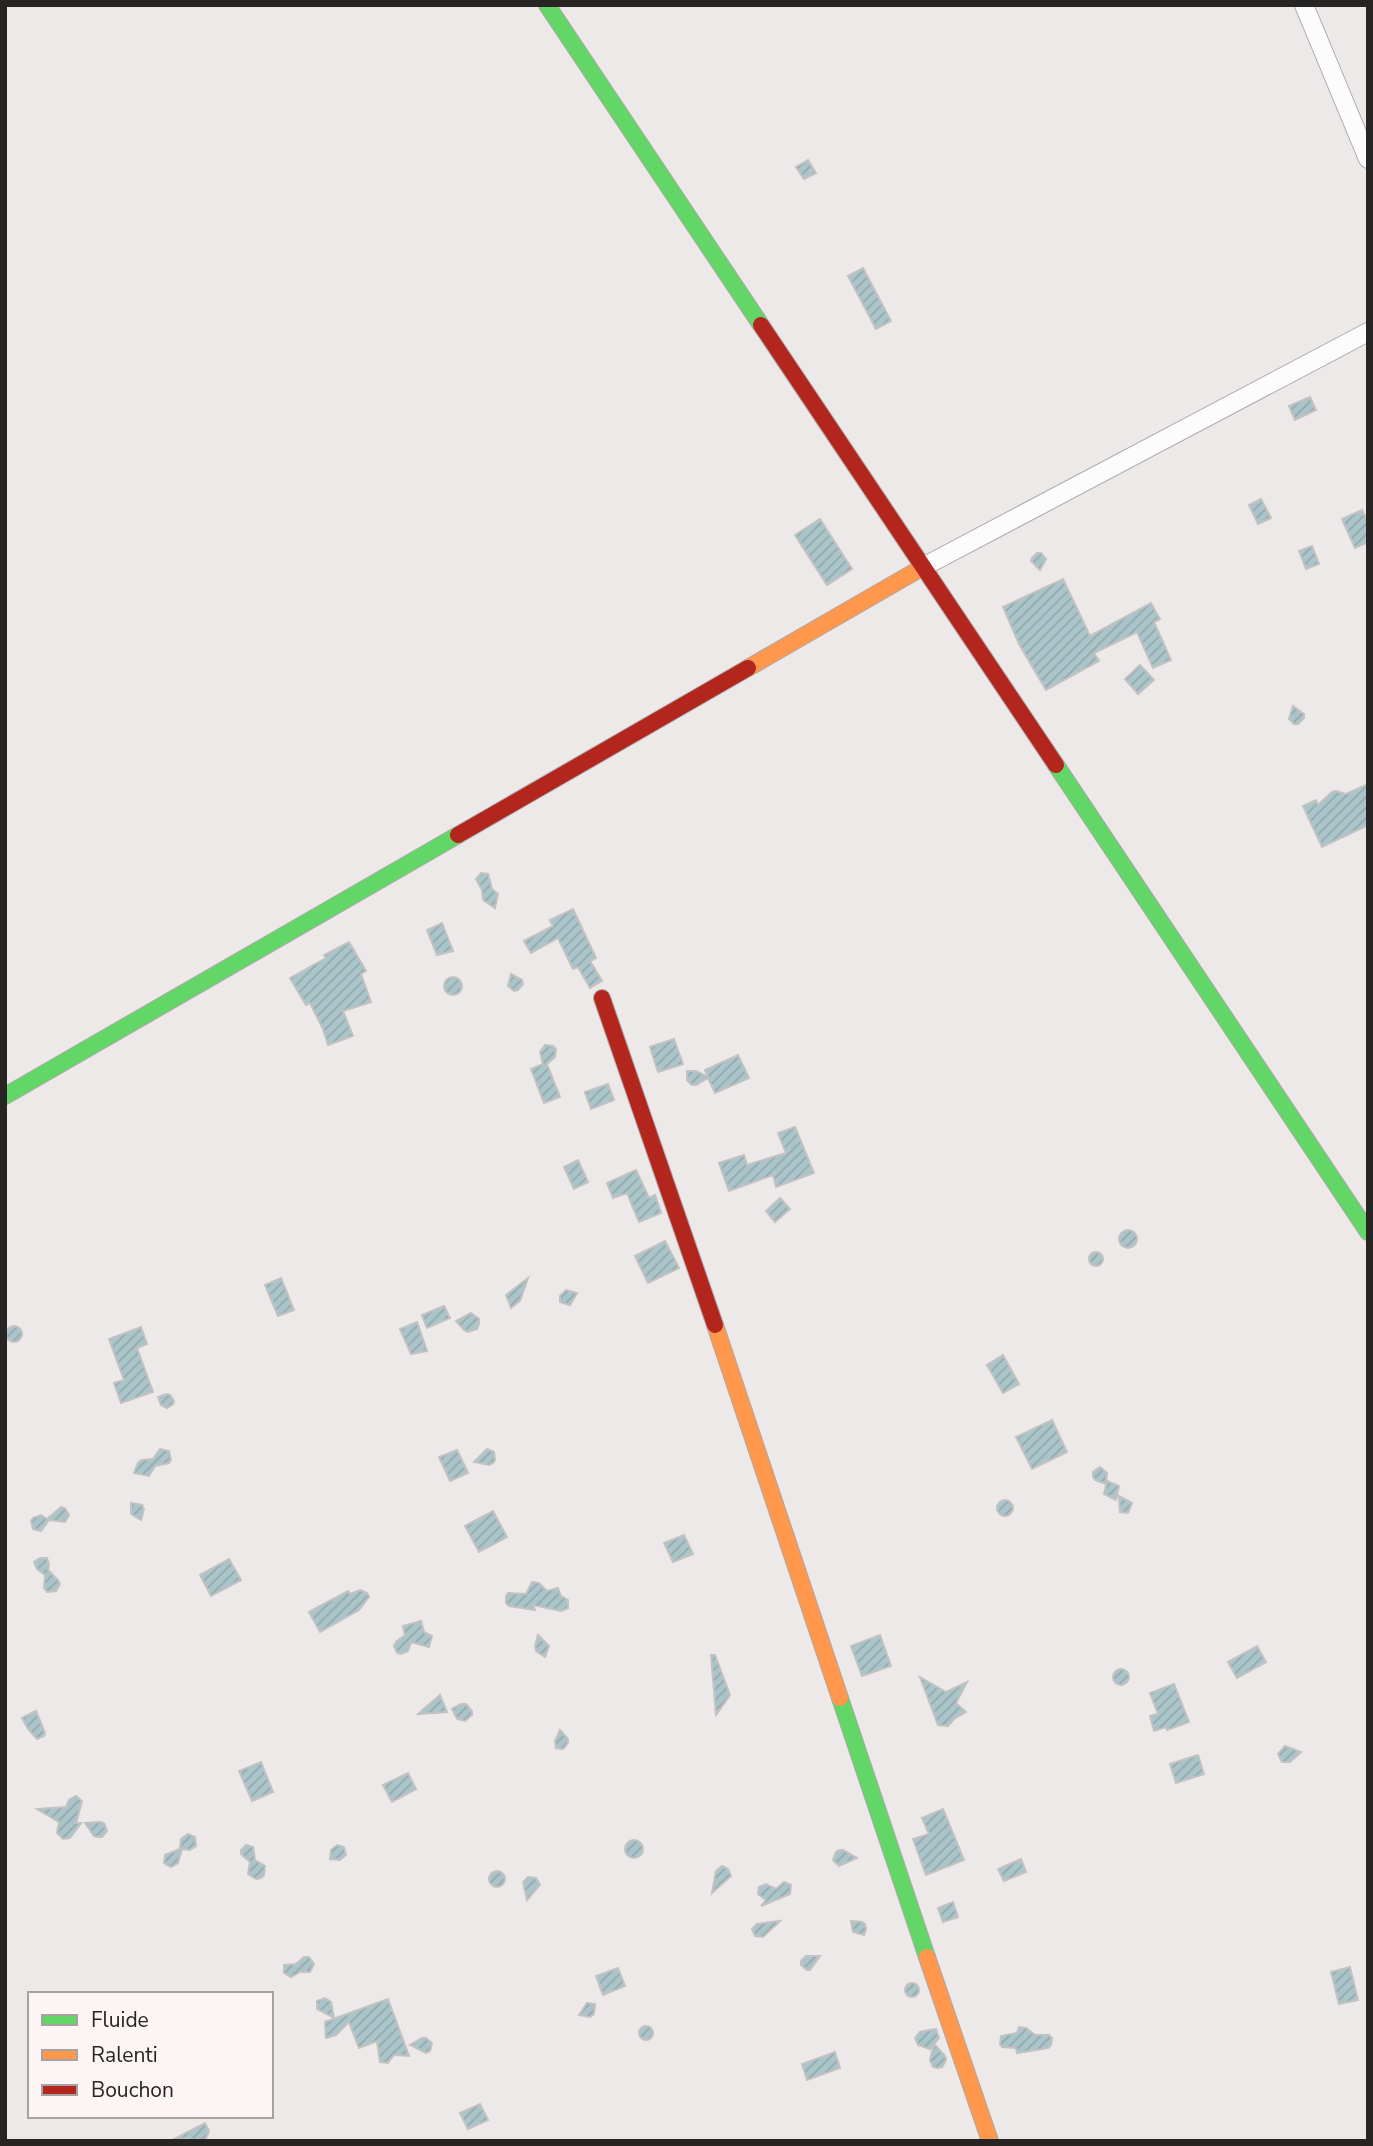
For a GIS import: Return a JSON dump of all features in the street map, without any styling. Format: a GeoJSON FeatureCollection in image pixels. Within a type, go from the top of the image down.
{"type":"FeatureCollection","features":[{"type":"Feature","properties":{"kind":"main road"},"geometry":{"type":"LineString","coordinates":[[547,5],[1368,1232]]}},
{"type":"Feature","properties":{"kind":"main road"},"geometry":{"type":"LineString","coordinates":[[5,1096],[923,568]]}},
{"type":"Feature","properties":{"kind":"main road"},"geometry":{"type":"LineString","coordinates":[[602,998],[670,1188],[990,2141]]}},
{"type":"Feature","properties":{"kind":"street"},"geometry":{"type":"LineString","coordinates":[[1304,5],[1368,159]]}},
{"type":"Feature","properties":{"kind":"street"},"geometry":{"type":"LineString","coordinates":[[923,568],[1368,332]]}},
{"type":"Feature","properties":{"kind":"building"},"geometry":{"type":"Polygon","coordinates":[[[808,160],[816,173],[804,179],[796,167],[808,160]]]}},
{"type":"Feature","properties":{"kind":"building"},"geometry":{"type":"Polygon","coordinates":[[[863,268],[891,321],[876,329],[848,276],[863,268]]]}},
{"type":"Feature","properties":{"kind":"building"},"geometry":{"type":"Polygon","coordinates":[[[1310,397],[1316,410],[1295,420],[1289,406],[1310,397]]]}},
{"type":"Feature","properties":{"kind":"building"},"geometry":{"type":"Polygon","coordinates":[[[1261,499],[1271,518],[1258,524],[1249,505],[1261,499]]]}},
{"type":"Feature","properties":{"kind":"building"},"geometry":{"type":"Polygon","coordinates":[[[1362,510],[1368,522],[1368,542],[1355,548],[1342,519],[1362,510]]]}},
{"type":"Feature","properties":{"kind":"building"},"geometry":{"type":"Polygon","coordinates":[[[820,519],[852,569],[827,585],[795,535],[820,519]]]}},
{"type":"Feature","properties":{"kind":"building"},"geometry":{"type":"Polygon","coordinates":[[[1312,546],[1319,564],[1306,569],[1299,551],[1312,546]]]}},
{"type":"Feature","properties":{"kind":"building"},"geometry":{"type":"Polygon","coordinates":[[[1037,553],[1041,553],[1046,559],[1040,570],[1031,561],[1037,553]]]}},
{"type":"Feature","properties":{"kind":"building"},"geometry":{"type":"Polygon","coordinates":[[[1063,579],[1090,636],[1151,603],[1160,619],[1154,622],[1171,660],[1153,668],[1137,632],[1094,653],[1099,661],[1046,690],[1019,644],[1003,607],[1063,579]]]}},
{"type":"Feature","properties":{"kind":"building"},"geometry":{"type":"Polygon","coordinates":[[[1140,665],[1154,680],[1138,694],[1125,679],[1140,665]]]}},
{"type":"Feature","properties":{"kind":"building"},"geometry":{"type":"Polygon","coordinates":[[[1293,706],[1304,714],[1298,724],[1289,719],[1293,706]]]}},
{"type":"Feature","properties":{"kind":"building"},"geometry":{"type":"Polygon","coordinates":[[[1368,784],[1368,825],[1322,847],[1303,806],[1316,800],[1318,805],[1332,792],[1346,794],[1368,784]]]}},
{"type":"Feature","properties":{"kind":"building"},"geometry":{"type":"Polygon","coordinates":[[[481,873],[488,874],[492,889],[498,894],[495,908],[483,900],[482,890],[476,879],[481,873]]]}},
{"type":"Feature","properties":{"kind":"building"},"geometry":{"type":"Polygon","coordinates":[[[573,909],[596,958],[590,961],[602,981],[590,988],[578,967],[573,969],[558,938],[531,953],[524,941],[553,926],[550,920],[573,909]]]}},
{"type":"Feature","properties":{"kind":"building"},"geometry":{"type":"Polygon","coordinates":[[[442,923],[453,951],[437,955],[427,930],[442,923]]]}},
{"type":"Feature","properties":{"kind":"building"},"geometry":{"type":"Polygon","coordinates":[[[349,942],[366,971],[361,974],[371,1002],[343,1011],[353,1036],[328,1045],[310,1003],[306,1005],[290,978],[349,942]]]}},
{"type":"Feature","properties":{"kind":"building"},"geometry":{"type":"Polygon","coordinates":[[[511,974],[522,980],[523,984],[518,990],[514,991],[508,986],[511,974]]]}},
{"type":"Feature","properties":{"kind":"building"},"geometry":{"type":"Polygon","coordinates":[[[453,977],[459,980],[462,986],[459,992],[453,995],[447,992],[444,986],[447,980],[453,977]]]}},
{"type":"Feature","properties":{"kind":"building"},"geometry":{"type":"Polygon","coordinates":[[[674,1039],[683,1064],[658,1072],[650,1047],[674,1039]]]}},
{"type":"Feature","properties":{"kind":"building"},"geometry":{"type":"Polygon","coordinates":[[[545,1045],[556,1049],[555,1057],[547,1064],[560,1097],[544,1103],[531,1069],[543,1064],[540,1052],[545,1045]]]}},
{"type":"Feature","properties":{"kind":"building"},"geometry":{"type":"Polygon","coordinates":[[[738,1055],[749,1078],[715,1093],[708,1078],[696,1085],[687,1080],[687,1071],[696,1071],[708,1077],[705,1070],[738,1055]]]}},
{"type":"Feature","properties":{"kind":"building"},"geometry":{"type":"Polygon","coordinates":[[[608,1084],[614,1100],[591,1109],[585,1092],[608,1084]]]}},
{"type":"Feature","properties":{"kind":"building"},"geometry":{"type":"Polygon","coordinates":[[[795,1127],[814,1173],[776,1187],[773,1175],[729,1191],[719,1163],[744,1155],[747,1165],[786,1153],[778,1133],[795,1127]]]}},
{"type":"Feature","properties":{"kind":"building"},"geometry":{"type":"Polygon","coordinates":[[[578,1160],[588,1182],[574,1189],[564,1167],[578,1160]]]}},
{"type":"Feature","properties":{"kind":"building"},"geometry":{"type":"Polygon","coordinates":[[[636,1170],[649,1198],[655,1195],[661,1213],[639,1222],[627,1193],[613,1198],[607,1183],[636,1170]]]}},
{"type":"Feature","properties":{"kind":"building"},"geometry":{"type":"Polygon","coordinates":[[[780,1198],[790,1209],[775,1222],[766,1211],[780,1198]]]}},
{"type":"Feature","properties":{"kind":"building"},"geometry":{"type":"Polygon","coordinates":[[[1128,1230],[1134,1233],[1137,1239],[1134,1245],[1128,1248],[1122,1245],[1119,1239],[1122,1233],[1128,1230]]]}},
{"type":"Feature","properties":{"kind":"building"},"geometry":{"type":"Polygon","coordinates":[[[665,1241],[679,1268],[648,1283],[635,1256],[665,1241]]]}},
{"type":"Feature","properties":{"kind":"building"},"geometry":{"type":"Polygon","coordinates":[[[1096,1252],[1101,1254],[1101,1264],[1096,1266],[1091,1264],[1089,1259],[1091,1254],[1096,1252]]]}},
{"type":"Feature","properties":{"kind":"building"},"geometry":{"type":"Polygon","coordinates":[[[281,1278],[294,1310],[278,1316],[265,1285],[281,1278]]]}},
{"type":"Feature","properties":{"kind":"building"},"geometry":{"type":"Polygon","coordinates":[[[528,1278],[520,1301],[511,1308],[506,1295],[528,1278]]]}},
{"type":"Feature","properties":{"kind":"building"},"geometry":{"type":"Polygon","coordinates":[[[566,1290],[577,1293],[570,1305],[560,1302],[560,1296],[566,1290]]]}},
{"type":"Feature","properties":{"kind":"building"},"geometry":{"type":"Polygon","coordinates":[[[444,1306],[450,1318],[427,1328],[422,1315],[444,1306]]]}},
{"type":"Feature","properties":{"kind":"building"},"geometry":{"type":"Polygon","coordinates":[[[471,1313],[479,1319],[479,1324],[477,1329],[468,1332],[456,1321],[471,1313]]]}},
{"type":"Feature","properties":{"kind":"building"},"geometry":{"type":"Polygon","coordinates":[[[417,1322],[427,1351],[411,1354],[400,1329],[417,1322]]]}},
{"type":"Feature","properties":{"kind":"building"},"geometry":{"type":"Polygon","coordinates":[[[14,1326],[20,1328],[20,1340],[14,1342],[8,1340],[6,1334],[8,1328],[14,1326]]]}},
{"type":"Feature","properties":{"kind":"building"},"geometry":{"type":"Polygon","coordinates":[[[141,1327],[147,1344],[137,1348],[153,1392],[121,1403],[114,1383],[124,1380],[109,1339],[141,1327]]]}},
{"type":"Feature","properties":{"kind":"building"},"geometry":{"type":"Polygon","coordinates":[[[1003,1355],[1019,1384],[1003,1393],[987,1365],[1003,1355]]]}},
{"type":"Feature","properties":{"kind":"building"},"geometry":{"type":"Polygon","coordinates":[[[166,1394],[174,1401],[167,1408],[161,1405],[158,1397],[166,1394]]]}},
{"type":"Feature","properties":{"kind":"building"},"geometry":{"type":"Polygon","coordinates":[[[1052,1420],[1067,1452],[1032,1469],[1016,1437],[1052,1420]]]}},
{"type":"Feature","properties":{"kind":"building"},"geometry":{"type":"Polygon","coordinates":[[[160,1449],[169,1451],[169,1463],[155,1466],[149,1476],[134,1473],[138,1463],[153,1459],[160,1449]]]}},
{"type":"Feature","properties":{"kind":"building"},"geometry":{"type":"Polygon","coordinates":[[[487,1449],[494,1452],[493,1463],[489,1465],[474,1462],[487,1449]]]}},
{"type":"Feature","properties":{"kind":"building"},"geometry":{"type":"Polygon","coordinates":[[[457,1450],[468,1473],[450,1481],[439,1457],[457,1450]]]}},
{"type":"Feature","properties":{"kind":"building"},"geometry":{"type":"Polygon","coordinates":[[[1100,1467],[1107,1473],[1106,1484],[1095,1480],[1093,1476],[1093,1472],[1100,1467]]]}},
{"type":"Feature","properties":{"kind":"building"},"geometry":{"type":"Polygon","coordinates":[[[1107,1481],[1119,1486],[1116,1500],[1104,1494],[1107,1481]]]}},
{"type":"Feature","properties":{"kind":"building"},"geometry":{"type":"Polygon","coordinates":[[[1119,1496],[1132,1503],[1128,1513],[1120,1512],[1119,1496]]]}},
{"type":"Feature","properties":{"kind":"building"},"geometry":{"type":"Polygon","coordinates":[[[1002,1500],[1008,1500],[1013,1508],[1011,1514],[1002,1516],[997,1511],[997,1505],[1002,1500]]]}},
{"type":"Feature","properties":{"kind":"building"},"geometry":{"type":"Polygon","coordinates":[[[131,1503],[142,1505],[144,1509],[141,1520],[131,1514],[131,1503]]]}},
{"type":"Feature","properties":{"kind":"building"},"geometry":{"type":"Polygon","coordinates":[[[61,1507],[65,1508],[69,1515],[65,1522],[49,1520],[41,1531],[33,1529],[33,1518],[41,1515],[47,1519],[61,1507]]]}},
{"type":"Feature","properties":{"kind":"building"},"geometry":{"type":"Polygon","coordinates":[[[493,1511],[507,1537],[479,1552],[465,1526],[493,1511]]]}},
{"type":"Feature","properties":{"kind":"building"},"geometry":{"type":"Polygon","coordinates":[[[684,1535],[693,1554],[673,1562],[664,1543],[684,1535]]]}},
{"type":"Feature","properties":{"kind":"building"},"geometry":{"type":"Polygon","coordinates":[[[47,1558],[48,1570],[60,1584],[56,1591],[47,1592],[44,1588],[45,1575],[37,1569],[34,1562],[47,1558]]]}},
{"type":"Feature","properties":{"kind":"building"},"geometry":{"type":"Polygon","coordinates":[[[229,1559],[241,1580],[211,1596],[200,1575],[229,1559]]]}},
{"type":"Feature","properties":{"kind":"building"},"geometry":{"type":"Polygon","coordinates":[[[532,1582],[539,1583],[547,1591],[558,1588],[561,1596],[568,1600],[568,1608],[561,1611],[533,1605],[535,1610],[509,1606],[506,1603],[508,1593],[526,1594],[532,1582]]]}},
{"type":"Feature","properties":{"kind":"building"},"geometry":{"type":"Polygon","coordinates":[[[360,1590],[369,1597],[359,1610],[320,1632],[309,1612],[348,1591],[350,1594],[360,1590]]]}},
{"type":"Feature","properties":{"kind":"building"},"geometry":{"type":"Polygon","coordinates":[[[421,1621],[424,1632],[432,1636],[429,1647],[411,1642],[408,1651],[397,1653],[394,1646],[405,1635],[403,1626],[421,1621]]]}},
{"type":"Feature","properties":{"kind":"building"},"geometry":{"type":"Polygon","coordinates":[[[538,1635],[549,1646],[545,1657],[536,1651],[538,1635]]]}},
{"type":"Feature","properties":{"kind":"building"},"geometry":{"type":"Polygon","coordinates":[[[880,1635],[891,1666],[862,1676],[851,1646],[880,1635]]]}},
{"type":"Feature","properties":{"kind":"building"},"geometry":{"type":"Polygon","coordinates":[[[1257,1646],[1266,1662],[1237,1678],[1228,1662],[1257,1646]]]}},
{"type":"Feature","properties":{"kind":"building"},"geometry":{"type":"Polygon","coordinates":[[[711,1655],[715,1655],[730,1695],[716,1715],[711,1655]]]}},
{"type":"Feature","properties":{"kind":"building"},"geometry":{"type":"Polygon","coordinates":[[[1121,1669],[1127,1671],[1127,1683],[1121,1685],[1115,1683],[1113,1677],[1115,1671],[1121,1669]]]}},
{"type":"Feature","properties":{"kind":"building"},"geometry":{"type":"Polygon","coordinates":[[[920,1677],[946,1692],[967,1682],[956,1703],[966,1712],[948,1726],[938,1725],[920,1677]]]}},
{"type":"Feature","properties":{"kind":"building"},"geometry":{"type":"Polygon","coordinates":[[[1174,1684],[1189,1722],[1167,1730],[1166,1727],[1154,1731],[1150,1716],[1158,1714],[1150,1693],[1174,1684]]]}},
{"type":"Feature","properties":{"kind":"building"},"geometry":{"type":"Polygon","coordinates":[[[440,1695],[447,1712],[418,1714],[440,1695]]]}},
{"type":"Feature","properties":{"kind":"building"},"geometry":{"type":"Polygon","coordinates":[[[466,1704],[472,1711],[472,1715],[465,1721],[457,1719],[452,1709],[466,1704]]]}},
{"type":"Feature","properties":{"kind":"building"},"geometry":{"type":"Polygon","coordinates":[[[36,1711],[45,1733],[37,1739],[22,1718],[36,1711]]]}},
{"type":"Feature","properties":{"kind":"building"},"geometry":{"type":"Polygon","coordinates":[[[560,1730],[568,1739],[563,1749],[556,1748],[555,1741],[560,1730]]]}},
{"type":"Feature","properties":{"kind":"building"},"geometry":{"type":"Polygon","coordinates":[[[1285,1746],[1301,1752],[1290,1762],[1282,1762],[1278,1754],[1285,1746]]]}},
{"type":"Feature","properties":{"kind":"building"},"geometry":{"type":"Polygon","coordinates":[[[1198,1755],[1204,1774],[1176,1783],[1170,1764],[1198,1755]]]}},
{"type":"Feature","properties":{"kind":"building"},"geometry":{"type":"Polygon","coordinates":[[[261,1762],[273,1792],[252,1801],[239,1771],[261,1762]]]}},
{"type":"Feature","properties":{"kind":"building"},"geometry":{"type":"Polygon","coordinates":[[[408,1773],[416,1789],[392,1802],[383,1785],[408,1773]]]}},
{"type":"Feature","properties":{"kind":"building"},"geometry":{"type":"Polygon","coordinates":[[[76,1796],[82,1801],[76,1823],[81,1823],[70,1838],[63,1839],[57,1833],[59,1822],[37,1809],[66,1807],[69,1800],[76,1796]]]}},
{"type":"Feature","properties":{"kind":"building"},"geometry":{"type":"Polygon","coordinates":[[[943,1809],[964,1860],[926,1875],[913,1839],[929,1834],[922,1818],[943,1809]]]}},
{"type":"Feature","properties":{"kind":"building"},"geometry":{"type":"Polygon","coordinates":[[[85,1823],[104,1823],[107,1831],[102,1837],[94,1836],[85,1823]]]}},
{"type":"Feature","properties":{"kind":"building"},"geometry":{"type":"Polygon","coordinates":[[[188,1834],[195,1837],[196,1846],[190,1850],[182,1849],[178,1863],[171,1867],[164,1863],[165,1855],[180,1849],[181,1839],[188,1834]]]}},
{"type":"Feature","properties":{"kind":"building"},"geometry":{"type":"Polygon","coordinates":[[[630,1840],[638,1840],[643,1849],[641,1856],[630,1858],[625,1853],[625,1845],[630,1840]]]}},
{"type":"Feature","properties":{"kind":"building"},"geometry":{"type":"Polygon","coordinates":[[[246,1845],[253,1847],[255,1860],[265,1866],[261,1878],[256,1879],[248,1874],[250,1862],[241,1854],[246,1845]]]}},
{"type":"Feature","properties":{"kind":"building"},"geometry":{"type":"Polygon","coordinates":[[[337,1845],[344,1847],[346,1855],[340,1860],[330,1859],[331,1850],[337,1845]]]}},
{"type":"Feature","properties":{"kind":"building"},"geometry":{"type":"Polygon","coordinates":[[[839,1850],[857,1858],[839,1866],[833,1860],[839,1850]]]}},
{"type":"Feature","properties":{"kind":"building"},"geometry":{"type":"Polygon","coordinates":[[[1021,1859],[1026,1872],[1004,1881],[998,1869],[1021,1859]]]}},
{"type":"Feature","properties":{"kind":"building"},"geometry":{"type":"Polygon","coordinates":[[[722,1866],[728,1869],[731,1876],[712,1893],[716,1871],[722,1866]]]}},
{"type":"Feature","properties":{"kind":"building"},"geometry":{"type":"Polygon","coordinates":[[[497,1871],[503,1873],[503,1885],[497,1887],[491,1885],[489,1879],[491,1873],[497,1871]]]}},
{"type":"Feature","properties":{"kind":"building"},"geometry":{"type":"Polygon","coordinates":[[[528,1877],[536,1878],[540,1885],[527,1900],[523,1882],[528,1877]]]}},
{"type":"Feature","properties":{"kind":"building"},"geometry":{"type":"Polygon","coordinates":[[[784,1882],[791,1885],[790,1894],[761,1906],[766,1900],[758,1894],[759,1887],[766,1884],[776,1889],[784,1882]]]}},
{"type":"Feature","properties":{"kind":"building"},"geometry":{"type":"Polygon","coordinates":[[[953,1902],[958,1917],[943,1922],[938,1908],[953,1902]]]}},
{"type":"Feature","properties":{"kind":"building"},"geometry":{"type":"Polygon","coordinates":[[[780,1921],[763,1937],[755,1936],[752,1929],[757,1924],[780,1921]]]}},
{"type":"Feature","properties":{"kind":"building"},"geometry":{"type":"Polygon","coordinates":[[[851,1921],[865,1924],[864,1935],[853,1932],[851,1921]]]}},
{"type":"Feature","properties":{"kind":"building"},"geometry":{"type":"Polygon","coordinates":[[[806,1956],[820,1956],[810,1970],[801,1965],[806,1956]]]}},
{"type":"Feature","properties":{"kind":"building"},"geometry":{"type":"Polygon","coordinates":[[[304,1957],[309,1957],[314,1964],[310,1972],[300,1972],[291,1977],[284,1973],[284,1965],[296,1964],[304,1957]]]}},
{"type":"Feature","properties":{"kind":"building"},"geometry":{"type":"Polygon","coordinates":[[[1350,1967],[1358,2000],[1339,2004],[1331,1972],[1350,1967]]]}},
{"type":"Feature","properties":{"kind":"building"},"geometry":{"type":"Polygon","coordinates":[[[618,1968],[625,1986],[603,1995],[596,1976],[618,1968]]]}},
{"type":"Feature","properties":{"kind":"building"},"geometry":{"type":"Polygon","coordinates":[[[909,1983],[915,1983],[919,1990],[915,1997],[909,1997],[905,1993],[905,1987],[909,1983]]]}},
{"type":"Feature","properties":{"kind":"building"},"geometry":{"type":"Polygon","coordinates":[[[325,1998],[331,2002],[334,2018],[317,2009],[317,2001],[325,1998]]]}},
{"type":"Feature","properties":{"kind":"building"},"geometry":{"type":"Polygon","coordinates":[[[388,1999],[409,2056],[394,2055],[388,2063],[380,2062],[377,2041],[359,2048],[349,2022],[336,2035],[326,2038],[325,2022],[388,1999]]]}},
{"type":"Feature","properties":{"kind":"building"},"geometry":{"type":"Polygon","coordinates":[[[587,2003],[595,2004],[594,2014],[590,2017],[579,2015],[587,2003]]]}},
{"type":"Feature","properties":{"kind":"building"},"geometry":{"type":"Polygon","coordinates":[[[643,2026],[649,2026],[653,2033],[649,2040],[643,2040],[639,2036],[639,2030],[643,2026]]]}},
{"type":"Feature","properties":{"kind":"building"},"geometry":{"type":"Polygon","coordinates":[[[1019,2027],[1026,2028],[1035,2035],[1049,2035],[1052,2038],[1051,2045],[1048,2048],[1017,2053],[1016,2048],[1002,2047],[1001,2036],[1017,2033],[1019,2027]]]}},
{"type":"Feature","properties":{"kind":"building"},"geometry":{"type":"Polygon","coordinates":[[[936,2029],[939,2038],[930,2049],[918,2045],[915,2038],[920,2032],[936,2029]]]}},
{"type":"Feature","properties":{"kind":"building"},"geometry":{"type":"Polygon","coordinates":[[[422,2038],[432,2043],[430,2051],[426,2053],[410,2045],[422,2038]]]}},
{"type":"Feature","properties":{"kind":"building"},"geometry":{"type":"Polygon","coordinates":[[[934,2044],[945,2056],[942,2067],[933,2067],[930,2060],[934,2044]]]}},
{"type":"Feature","properties":{"kind":"building"},"geometry":{"type":"Polygon","coordinates":[[[835,2052],[840,2068],[807,2080],[802,2064],[835,2052]]]}},
{"type":"Feature","properties":{"kind":"building"},"geometry":{"type":"Polygon","coordinates":[[[480,2104],[488,2120],[468,2129],[460,2113],[480,2104]]]}},
{"type":"Feature","properties":{"kind":"building"},"geometry":{"type":"Polygon","coordinates":[[[205,2123],[209,2131],[203,2140],[176,2138],[205,2123]]]}},
{"type":"Feature","properties":{"kind":"traffic: fast"},"geometry":{"type":"LineString","coordinates":[[547,5],[761,325]]}},
{"type":"Feature","properties":{"kind":"traffic: fast"},"geometry":{"type":"LineString","coordinates":[[1056,765],[1368,1232]]}},
{"type":"Feature","properties":{"kind":"traffic: fast"},"geometry":{"type":"LineString","coordinates":[[5,1096],[458,835]]}},
{"type":"Feature","properties":{"kind":"traffic: fast"},"geometry":{"type":"LineString","coordinates":[[840,1698],[927,1957]]}},
{"type":"Feature","properties":{"kind":"traffic: slow"},"geometry":{"type":"LineString","coordinates":[[748,668],[923,567]]}},
{"type":"Feature","properties":{"kind":"traffic: slow"},"geometry":{"type":"LineString","coordinates":[[715,1325],[840,1698]]}},
{"type":"Feature","properties":{"kind":"traffic: slow"},"geometry":{"type":"LineString","coordinates":[[927,1957],[990,2141]]}},
{"type":"Feature","properties":{"kind":"traffic: jam"},"geometry":{"type":"LineString","coordinates":[[761,325],[1056,765]]}},
{"type":"Feature","properties":{"kind":"traffic: jam"},"geometry":{"type":"LineString","coordinates":[[458,835],[748,668]]}},
{"type":"Feature","properties":{"kind":"traffic: jam"},"geometry":{"type":"LineString","coordinates":[[602,998],[715,1325]]}}]}
